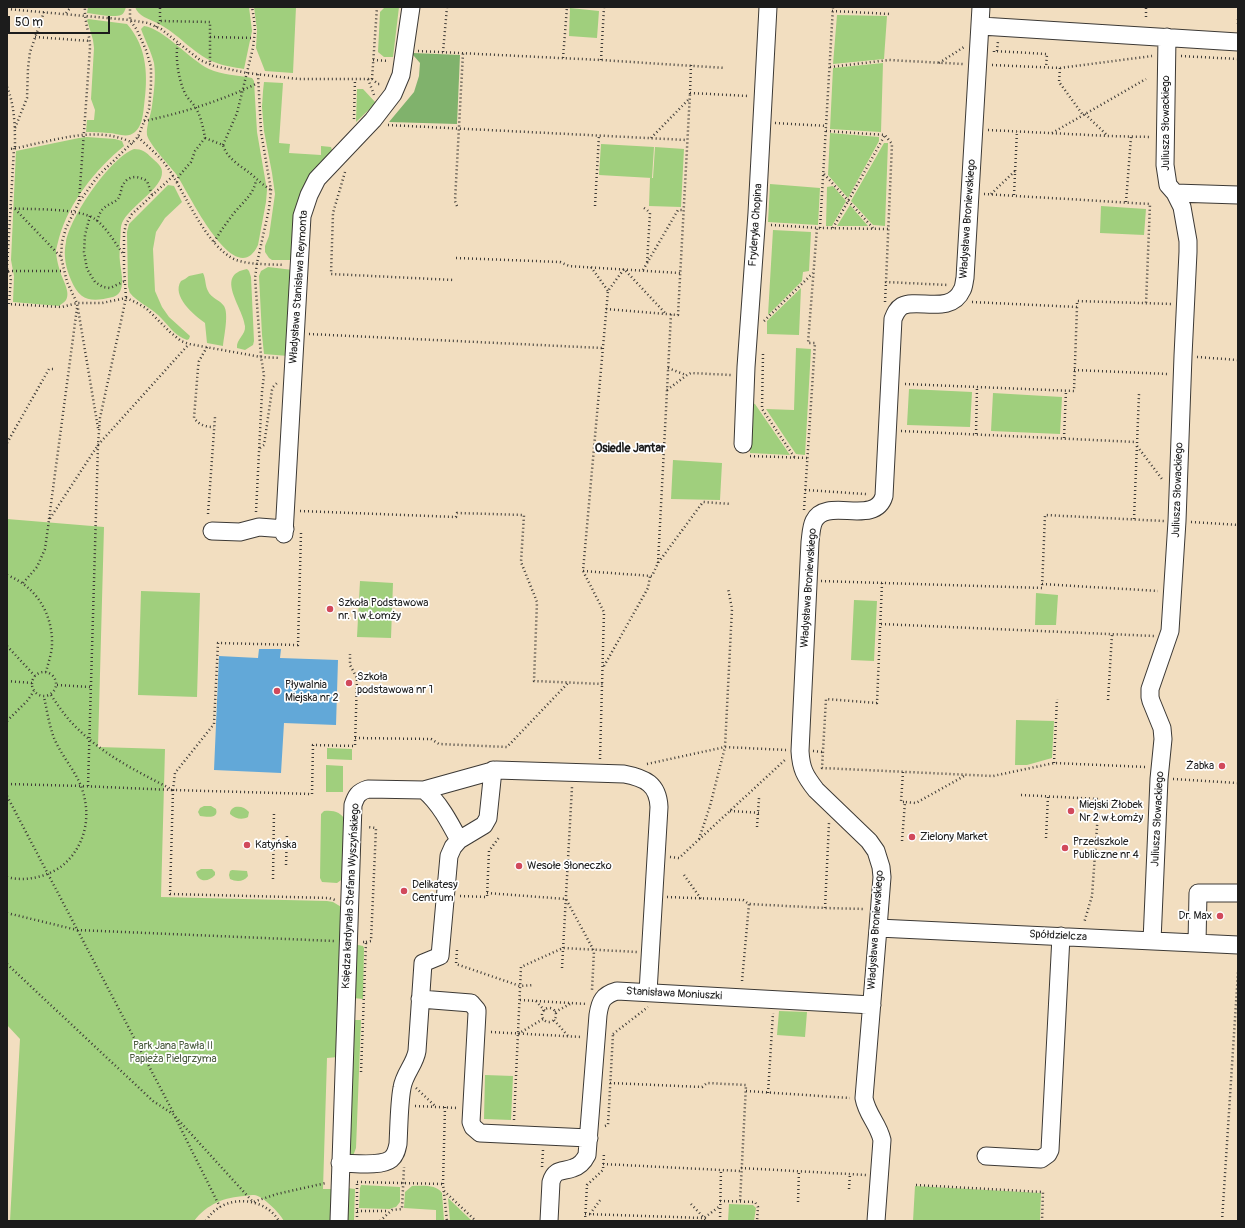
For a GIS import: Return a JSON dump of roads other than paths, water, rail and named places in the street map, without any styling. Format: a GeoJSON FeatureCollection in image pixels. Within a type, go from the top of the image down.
{"type":"FeatureCollection","features":[{"type":"Feature","properties":{"kind":"street","name":"Władysława Stanisława Reymonta"},"geometry":{"type":"LineString","coordinates":[[212,531],[240,532],[259,527],[290,530],[295,333],[302,216],[309,195],[317,179],[373,120],[393,94],[401,75],[411,7]]}},
{"type":"Feature","properties":{"kind":"street","name":"Fryderyka Chopina"},"geometry":{"type":"LineString","coordinates":[[746,450],[746,367],[756,224],[768,7]]}},
{"type":"Feature","properties":{"kind":"street","name":"Władysława Broniewskiego"},"geometry":{"type":"LineString","coordinates":[[876,1221],[882,1140],[880,1131],[865,1106],[864,1098],[882,877],[881,867],[876,851],[869,841],[816,790],[808,780],[801,765],[800,750],[810,542],[812,527],[815,520],[819,515],[826,511],[865,511],[880,505],[882,502],[884,496],[893,319],[896,312],[900,307],[907,304],[940,305],[956,298],[962,291],[965,278],[981,7]]}},
{"type":"Feature","properties":{"kind":"street"},"geometry":{"type":"LineString","coordinates":[[981,26],[1238,42]]}},
{"type":"Feature","properties":{"kind":"street","name":"Juliusza Słowackiego"},"geometry":{"type":"LineString","coordinates":[[1152,941],[1157,820],[1163,739],[1162,728],[1151,702],[1150,689],[1170,631],[1177,521],[1188,241],[1182,207],[1175,193],[1168,185],[1165,165],[1166,37]]}},
{"type":"Feature","properties":{"kind":"street"},"geometry":{"type":"LineString","coordinates":[[1175,193],[1238,195]]}},
{"type":"Feature","properties":{"kind":"street"},"geometry":{"type":"LineString","coordinates":[[340,1163],[379,1164],[386,1162],[396,1153],[402,1088],[405,1078],[417,1055],[423,963],[440,956],[449,856],[453,847],[460,840],[484,825],[488,818],[492,770]]}},
{"type":"Feature","properties":{"kind":"street","name":"Księdza kardynała Stefana Wyszyńskiego"},"geometry":{"type":"LineString","coordinates":[[339,1221],[353,805],[356,797],[361,791],[368,789],[424,790],[492,770],[624,774],[647,781],[652,786],[658,800],[659,807],[649,999]]}},
{"type":"Feature","properties":{"kind":"street"},"geometry":{"type":"LineString","coordinates":[[424,790],[437,804],[460,840]]}},
{"type":"Feature","properties":{"kind":"street"},"geometry":{"type":"LineString","coordinates":[[1197,943],[1198,893],[1238,893]]}},
{"type":"Feature","properties":{"kind":"street","name":"Spółdzielcza"},"geometry":{"type":"LineString","coordinates":[[878,928],[1238,945]]}},
{"type":"Feature","properties":{"kind":"street"},"geometry":{"type":"LineString","coordinates":[[986,1156],[1042,1159],[1050,1150],[1060,936]]}},
{"type":"Feature","properties":{"kind":"street","name":"Stanisława Moniuszki"},"geometry":{"type":"LineString","coordinates":[[549,1221],[552,1177],[557,1172],[573,1169],[580,1165],[587,1155],[600,1004],[606,996],[616,991],[649,999],[872,1004]]}},
{"type":"Feature","properties":{"kind":"street"},"geometry":{"type":"LineString","coordinates":[[420,1000],[472,1003],[477,1010],[471,1122],[473,1127],[480,1133],[589,1138]]}},
{"type":"Feature","properties":{"kind":"water","name":"Pływalnia Miejska nr 2"},"geometry":{"type":"Polygon","coordinates":[[[259,649],[281,649],[280,658],[338,660],[336,725],[284,723],[281,773],[214,770],[219,656],[258,658],[259,649]]]}},
{"type":"Feature","properties":{"kind":"place","name":"Szkoła Podstawowa nr. 1 w Łomży"},"geometry":{"type":"Point","coordinates":[330,609]}},
{"type":"Feature","properties":{"kind":"place","name":"Szkoła podstawowa nr 1"},"geometry":{"type":"Point","coordinates":[349,683]}},
{"type":"Feature","properties":{"kind":"place","name":"Pływalnia Miejska nr 2"},"geometry":{"type":"Point","coordinates":[277,691]}},
{"type":"Feature","properties":{"kind":"place","name":"Żabka"},"geometry":{"type":"Point","coordinates":[1222,766]}},
{"type":"Feature","properties":{"kind":"place","name":"Miejski Żłobek Nr 2 w Łomży"},"geometry":{"type":"Point","coordinates":[1071,811]}},
{"type":"Feature","properties":{"kind":"place","name":"Zielony Market"},"geometry":{"type":"Point","coordinates":[912,837]}},
{"type":"Feature","properties":{"kind":"place","name":"Katyńska"},"geometry":{"type":"Point","coordinates":[247,845]}},
{"type":"Feature","properties":{"kind":"place","name":"Przedszkole Publiczne nr 4"},"geometry":{"type":"Point","coordinates":[1065,848]}},
{"type":"Feature","properties":{"kind":"place","name":"Wesołe Słoneczko"},"geometry":{"type":"Point","coordinates":[519,866]}},
{"type":"Feature","properties":{"kind":"place","name":"Delikatesy Centrum"},"geometry":{"type":"Point","coordinates":[404,891]}},
{"type":"Feature","properties":{"kind":"place","name":"Dr. Max"},"geometry":{"type":"Point","coordinates":[1220,916]}},
{"type":"Feature","properties":{"kind":"district","name":"Osiedle Jantar"},"geometry":{"type":"Point","coordinates":[630,449]}},
{"type":"Feature","properties":{"kind":"park label","name":"Park Jana Pawła II Papieża Pielgrzyma"},"geometry":{"type":"Point","coordinates":[173,1052]}}]}
